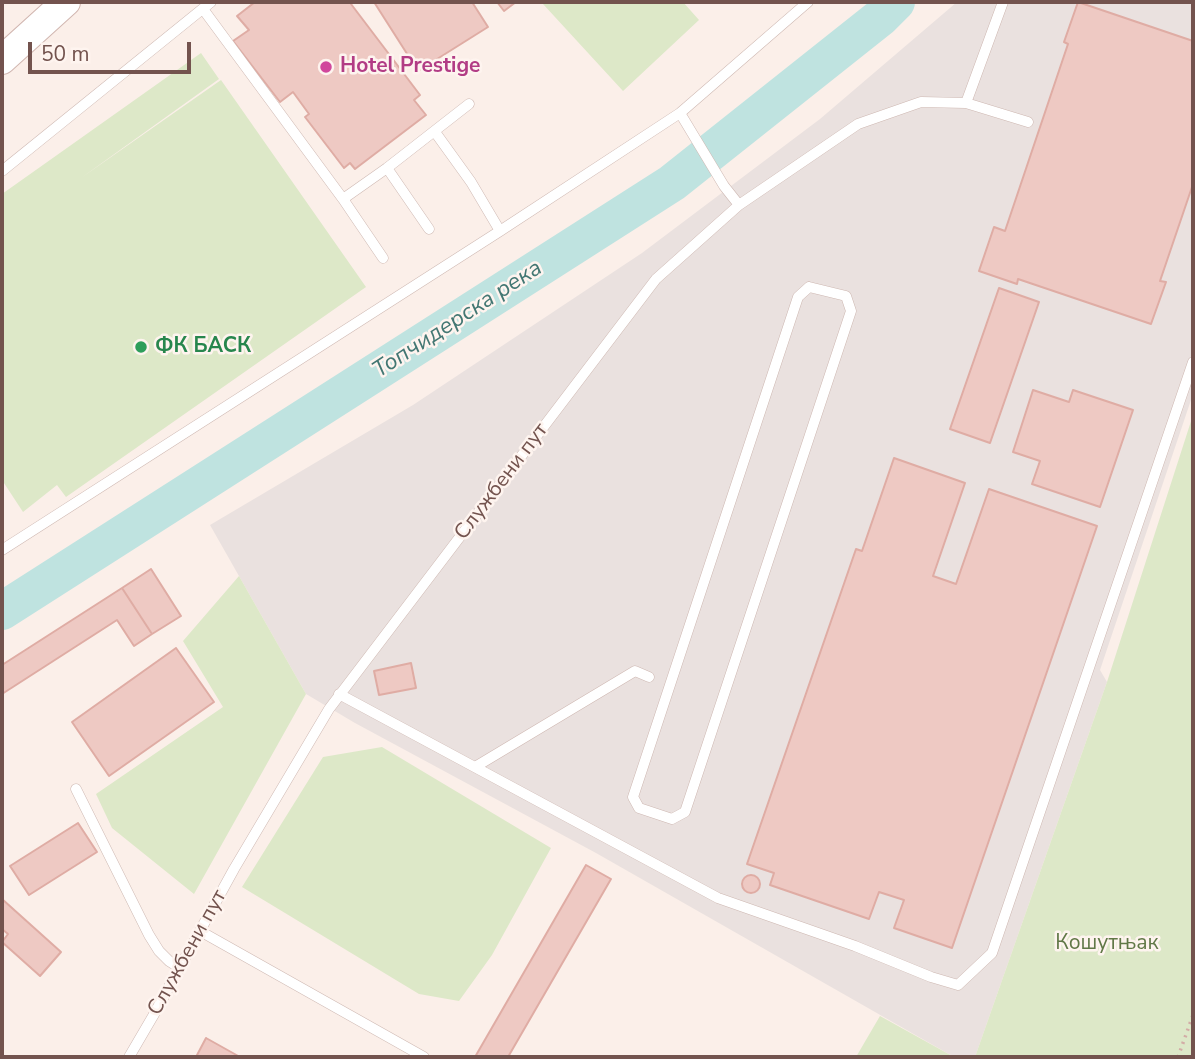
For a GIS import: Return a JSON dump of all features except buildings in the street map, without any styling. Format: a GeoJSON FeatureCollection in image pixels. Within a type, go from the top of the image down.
{"type":"FeatureCollection","features":[{"type":"Feature","properties":{"kind":"main road"},"geometry":{"type":"LineString","coordinates":[[2,60],[66,2]]}},
{"type":"Feature","properties":{"kind":"lane"},"geometry":{"type":"LineString","coordinates":[[2,550],[680,113],[808,2]]}},
{"type":"Feature","properties":{"kind":"lane"},"geometry":{"type":"LineString","coordinates":[[966,103],[1003,2]]}},
{"type":"Feature","properties":{"kind":"lane"},"geometry":{"type":"LineString","coordinates":[[2,171],[207,5],[383,258]]}},
{"type":"Feature","properties":{"kind":"lane","name":"Службени пут"},"geometry":{"type":"LineString","coordinates":[[129,1057],[234,869],[339,694],[656,279],[739,205],[858,124],[921,102],[966,103],[1028,122]]}},
{"type":"Feature","properties":{"kind":"lane"},"geometry":{"type":"LineString","coordinates":[[343,200],[435,132],[468,104]]}},
{"type":"Feature","properties":{"kind":"lane"},"geometry":{"type":"LineString","coordinates":[[680,113],[724,186],[739,205]]}},
{"type":"Feature","properties":{"kind":"lane"},"geometry":{"type":"LineString","coordinates":[[435,132],[471,182],[500,231]]}},
{"type":"Feature","properties":{"kind":"lane"},"geometry":{"type":"LineString","coordinates":[[387,168],[429,229]]}},
{"type":"Feature","properties":{"kind":"lane"},"geometry":{"type":"LineString","coordinates":[[809,287],[846,296],[851,311],[721,699],[685,812],[672,819],[639,808],[633,796],[798,297],[809,287]]}},
{"type":"Feature","properties":{"kind":"lane"},"geometry":{"type":"LineString","coordinates":[[339,694],[718,898],[958,985],[992,953],[1193,362]]}},
{"type":"Feature","properties":{"kind":"lane"},"geometry":{"type":"LineString","coordinates":[[475,766],[635,671],[649,677]]}},
{"type":"Feature","properties":{"kind":"lane"},"geometry":{"type":"LineString","coordinates":[[76,789],[149,935],[159,951],[180,968]]}},
{"type":"Feature","properties":{"kind":"lane"},"geometry":{"type":"LineString","coordinates":[[200,931],[424,1057]]}},
{"type":"Feature","properties":{"kind":"path"},"geometry":{"type":"LineString","coordinates":[[1178,1057],[1193,1015]]}},
{"type":"Feature","properties":{"kind":"shaded area"},"geometry":{"type":"Polygon","coordinates":[[[957,2],[1193,2],[1193,394],[1100,670],[1107,682],[975,1057],[954,1057],[596,853],[306,694],[210,525],[413,405],[642,253],[820,119],[957,2]]]}},
{"type":"Feature","properties":{"kind":"green space"},"geometry":{"type":"Polygon","coordinates":[[[683,2],[699,20],[623,91],[543,4],[683,2]]]}},
{"type":"Feature","properties":{"kind":"green space","name":"ФК БАСК"},"geometry":{"type":"Polygon","coordinates":[[[201,53],[219,79],[81,178],[221,80],[366,287],[66,497],[57,485],[23,512],[2,480],[2,194],[201,53]]]}},
{"type":"Feature","properties":{"kind":"green space","name":"Кошутњак"},"geometry":{"type":"Polygon","coordinates":[[[1193,415],[1193,1057],[975,1057],[1107,682],[1193,415]]]}},
{"type":"Feature","properties":{"kind":"green space"},"geometry":{"type":"Polygon","coordinates":[[[239,576],[306,694],[194,894],[112,828],[96,794],[223,707],[183,641],[239,576]]]}},
{"type":"Feature","properties":{"kind":"green space"},"geometry":{"type":"Polygon","coordinates":[[[382,747],[551,848],[492,955],[459,1001],[419,994],[242,887],[323,757],[382,747]]]}},
{"type":"Feature","properties":{"kind":"green space"},"geometry":{"type":"Polygon","coordinates":[[[880,1016],[954,1057],[856,1057],[880,1016]]]}},
{"type":"Feature","properties":{"kind":"waterway","name":"Топчидерска река"},"geometry":{"type":"LineString","coordinates":[[2,611],[672,183],[881,17],[896,2]]}},
{"type":"Feature","properties":{"kind":"place","name":"Hotel Prestige"},"geometry":{"type":"Point","coordinates":[326,67]}},
{"type":"Feature","properties":{"kind":"place","name":"ФК БАСК"},"geometry":{"type":"Point","coordinates":[141,347]}}]}
